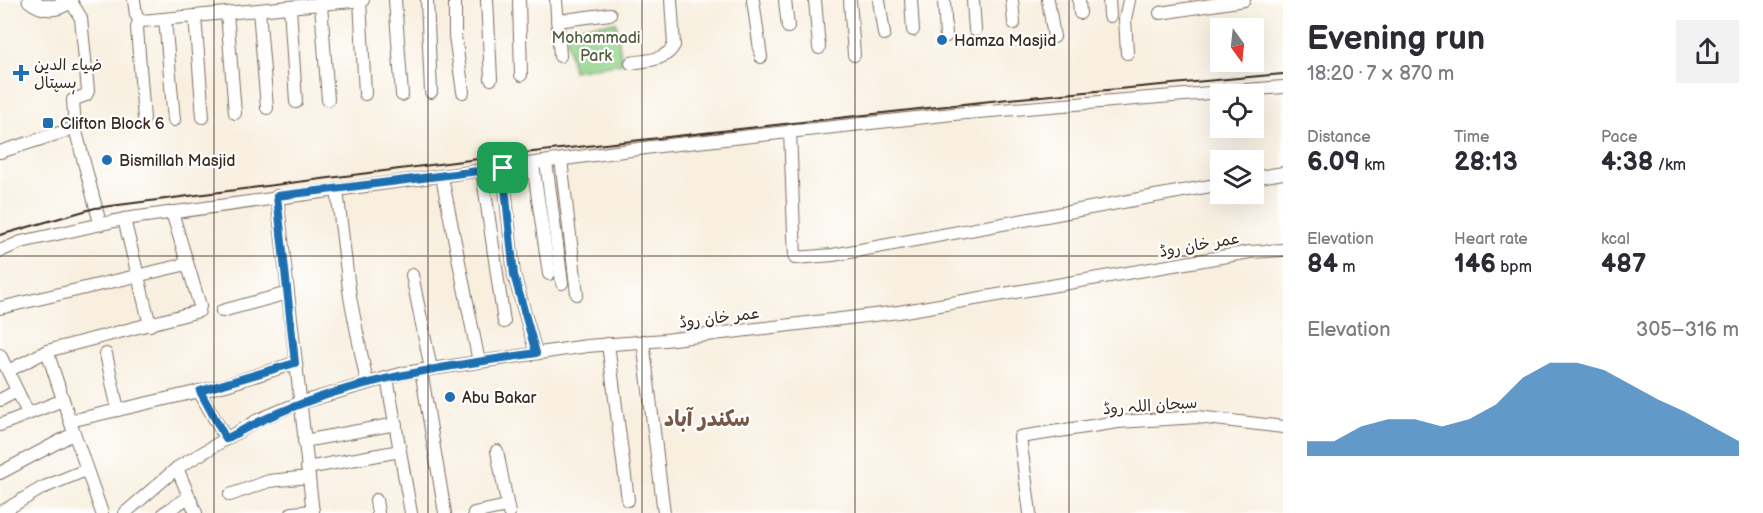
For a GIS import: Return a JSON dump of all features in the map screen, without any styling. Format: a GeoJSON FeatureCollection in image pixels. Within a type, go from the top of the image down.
{"type":"FeatureCollection","features":[{"type":"Feature","properties":{"kind":"main road"},"geometry":{"type":"LineString","coordinates":[[30,0],[48,8],[57,8],[70,0]]}},
{"type":"Feature","properties":{"kind":"street"},"geometry":{"type":"LineString","coordinates":[[70,0],[81,18],[87,91],[86,95],[73,100],[71,104],[100,223]]}},
{"type":"Feature","properties":{"kind":"street"},"geometry":{"type":"LineString","coordinates":[[134,0],[139,20],[137,28],[144,119]]}},
{"type":"Feature","properties":{"kind":"street"},"geometry":{"type":"LineString","coordinates":[[139,20],[361,0],[365,94]]}},
{"type":"Feature","properties":{"kind":"street"},"geometry":{"type":"LineString","coordinates":[[395,0],[402,95]]}},
{"type":"Feature","properties":{"kind":"street"},"geometry":{"type":"LineString","coordinates":[[427,0],[431,92]]}},
{"type":"Feature","properties":{"kind":"street"},"geometry":{"type":"LineString","coordinates":[[455,0],[455,36],[463,92]]}},
{"type":"Feature","properties":{"kind":"street"},"geometry":{"type":"LineString","coordinates":[[487,0],[492,79]]}},
{"type":"Feature","properties":{"kind":"street"},"geometry":{"type":"LineString","coordinates":[[519,0],[521,75]]}},
{"type":"Feature","properties":{"kind":"street"},"geometry":{"type":"LineString","coordinates":[[556,0],[560,56]]}},
{"type":"Feature","properties":{"kind":"street"},"geometry":{"type":"LineString","coordinates":[[631,63],[660,58],[674,45],[671,0]]}},
{"type":"Feature","properties":{"kind":"street"},"geometry":{"type":"LineString","coordinates":[[753,0],[761,57]]}},
{"type":"Feature","properties":{"kind":"street"},"geometry":{"type":"LineString","coordinates":[[785,0],[788,27]]}},
{"type":"Feature","properties":{"kind":"street"},"geometry":{"type":"LineString","coordinates":[[815,0],[819,48]]}},
{"type":"Feature","properties":{"kind":"street"},"geometry":{"type":"LineString","coordinates":[[850,0],[854,55]]}},
{"type":"Feature","properties":{"kind":"street"},"geometry":{"type":"LineString","coordinates":[[879,0],[884,34]]}},
{"type":"Feature","properties":{"kind":"street"},"geometry":{"type":"LineString","coordinates":[[911,0],[913,30]]}},
{"type":"Feature","properties":{"kind":"street"},"geometry":{"type":"LineString","coordinates":[[944,0],[946,36]]}},
{"type":"Feature","properties":{"kind":"street"},"geometry":{"type":"LineString","coordinates":[[973,0],[975,30]]}},
{"type":"Feature","properties":{"kind":"street"},"geometry":{"type":"LineString","coordinates":[[1012,0],[1014,24]]}},
{"type":"Feature","properties":{"kind":"street"},"geometry":{"type":"LineString","coordinates":[[1048,0],[1054,37]]}},
{"type":"Feature","properties":{"kind":"street"},"geometry":{"type":"LineString","coordinates":[[1079,0],[1080,13]]}},
{"type":"Feature","properties":{"kind":"street"},"geometry":{"type":"LineString","coordinates":[[1109,0],[1110,16]]}},
{"type":"Feature","properties":{"kind":"street"},"geometry":{"type":"LineString","coordinates":[[1127,53],[1125,19],[1129,0]]}},
{"type":"Feature","properties":{"kind":"street"},"geometry":{"type":"LineString","coordinates":[[1167,8],[1244,0]]}},
{"type":"Feature","properties":{"kind":"street"},"geometry":{"type":"LineString","coordinates":[[321,4],[328,100]]}},
{"type":"Feature","properties":{"kind":"street"},"geometry":{"type":"LineString","coordinates":[[290,7],[296,102]]}},
{"type":"Feature","properties":{"kind":"street"},"geometry":{"type":"LineString","coordinates":[[259,10],[267,108]]}},
{"type":"Feature","properties":{"kind":"street"},"geometry":{"type":"LineString","coordinates":[[227,13],[235,113]]}},
{"type":"Feature","properties":{"kind":"street"},"geometry":{"type":"LineString","coordinates":[[557,21],[610,14]]}},
{"type":"Feature","properties":{"kind":"street"},"geometry":{"type":"LineString","coordinates":[[195,16],[203,117]]}},
{"type":"Feature","properties":{"kind":"street"},"geometry":{"type":"LineString","coordinates":[[165,19],[174,120]]}},
{"type":"Feature","properties":{"kind":"street"},"geometry":{"type":"LineString","coordinates":[[0,250],[21,242],[100,223],[277,196],[442,177],[790,131],[953,114],[1283,87]]}},
{"type":"Feature","properties":{"kind":"street"},"geometry":{"type":"LineString","coordinates":[[0,152],[75,128]]}},
{"type":"Feature","properties":{"kind":"street"},"geometry":{"type":"LineString","coordinates":[[790,131],[795,258],[833,255],[1210,186]]}},
{"type":"Feature","properties":{"kind":"street"},"geometry":{"type":"LineString","coordinates":[[561,160],[578,294]]}},
{"type":"Feature","properties":{"kind":"street"},"geometry":{"type":"LineString","coordinates":[[546,162],[562,283]]}},
{"type":"Feature","properties":{"kind":"street"},"geometry":{"type":"LineString","coordinates":[[533,164],[549,274]]}},
{"type":"Feature","properties":{"kind":"street"},"geometry":{"type":"LineString","coordinates":[[503,168],[514,275],[536,353]]}},
{"type":"Feature","properties":{"kind":"street"},"geometry":{"type":"LineString","coordinates":[[482,171],[504,322]]}},
{"type":"Feature","properties":{"kind":"street"},"geometry":{"type":"LineString","coordinates":[[1264,176],[1283,173]]}},
{"type":"Feature","properties":{"kind":"street"},"geometry":{"type":"LineString","coordinates":[[442,177],[479,362]]}},
{"type":"Feature","properties":{"kind":"street"},"geometry":{"type":"LineString","coordinates":[[337,190],[350,297],[367,383]]}},
{"type":"Feature","properties":{"kind":"street"},"geometry":{"type":"LineString","coordinates":[[277,196],[313,512],[292,513]]}},
{"type":"Feature","properties":{"kind":"street"},"geometry":{"type":"LineString","coordinates":[[8,371],[46,351],[199,311],[200,306],[172,212]]}},
{"type":"Feature","properties":{"kind":"street"},"geometry":{"type":"LineString","coordinates":[[124,219],[150,325]]}},
{"type":"Feature","properties":{"kind":"street","name":"عمر خان روڈ"},"geometry":{"type":"LineString","coordinates":[[125,513],[177,468],[226,439],[299,402],[387,378],[536,353],[904,312],[1250,252],[1283,250]]}},
{"type":"Feature","properties":{"kind":"street"},"geometry":{"type":"LineString","coordinates":[[0,308],[187,264]]}},
{"type":"Feature","properties":{"kind":"street"},"geometry":{"type":"LineString","coordinates":[[412,275],[445,513]]}},
{"type":"Feature","properties":{"kind":"street"},"geometry":{"type":"LineString","coordinates":[[222,311],[288,293]]}},
{"type":"Feature","properties":{"kind":"street"},"geometry":{"type":"LineString","coordinates":[[643,342],[664,513]]}},
{"type":"Feature","properties":{"kind":"street"},"geometry":{"type":"LineString","coordinates":[[608,344],[628,500]]}},
{"type":"Feature","properties":{"kind":"street"},"geometry":{"type":"LineString","coordinates":[[46,351],[102,513]]}},
{"type":"Feature","properties":{"kind":"street"},"geometry":{"type":"LineString","coordinates":[[106,354],[118,410]]}},
{"type":"Feature","properties":{"kind":"street"},"geometry":{"type":"LineString","coordinates":[[0,355],[28,413]]}},
{"type":"Feature","properties":{"kind":"street"},"geometry":{"type":"LineString","coordinates":[[0,473],[72,427],[118,410],[200,391],[295,363]]}},
{"type":"Feature","properties":{"kind":"street"},"geometry":{"type":"LineString","coordinates":[[387,378],[411,513]]}},
{"type":"Feature","properties":{"kind":"street"},"geometry":{"type":"LineString","coordinates":[[200,391],[226,439]]}},
{"type":"Feature","properties":{"kind":"street"},"geometry":{"type":"LineString","coordinates":[[0,400],[18,392]]}},
{"type":"Feature","properties":{"kind":"street"},"geometry":{"type":"LineString","coordinates":[[0,425],[63,400]]}},
{"type":"Feature","properties":{"kind":"street","name":"سبحان اللہ روڈ"},"geometry":{"type":"LineString","coordinates":[[1030,513],[1020,437],[1118,422],[1197,417],[1283,427]]}},
{"type":"Feature","properties":{"kind":"street"},"geometry":{"type":"LineString","coordinates":[[304,441],[396,424]]}},
{"type":"Feature","properties":{"kind":"street"},"geometry":{"type":"LineString","coordinates":[[230,495],[269,481],[400,451]]}},
{"type":"Feature","properties":{"kind":"street"},"geometry":{"type":"LineString","coordinates":[[474,513],[508,510],[496,451]]}},
{"type":"Feature","properties":{"kind":"street"},"geometry":{"type":"LineString","coordinates":[[177,468],[196,513]]}},
{"type":"Feature","properties":{"kind":"street"},"geometry":{"type":"LineString","coordinates":[[0,513],[42,488],[86,470]]}},
{"type":"Feature","properties":{"kind":"street"},"geometry":{"type":"LineString","coordinates":[[165,512],[189,497]]}},
{"type":"Feature","properties":{"kind":"green space","name":"Mohammadi Park"},"geometry":{"type":"Polygon","coordinates":[[[616,22],[622,63],[573,71],[565,28],[616,22]]]}},
{"type":"Feature","properties":{"kind":"railway"},"geometry":{"type":"LineString","coordinates":[[0,235],[95,208],[524,153],[1009,99],[1283,74]]}},
{"type":"Feature","properties":{"kind":"place","name":"Hamza Masjid"},"geometry":{"type":"Point","coordinates":[942,40]}},
{"type":"Feature","properties":{"kind":"place","name":"ضیاء الدین ہسپتال"},"geometry":{"type":"Point","coordinates":[21,73]}},
{"type":"Feature","properties":{"kind":"place","name":"Clifton Block 6"},"geometry":{"type":"Point","coordinates":[48,123]}},
{"type":"Feature","properties":{"kind":"place","name":"Bismillah Masjid"},"geometry":{"type":"Point","coordinates":[107,160]}},
{"type":"Feature","properties":{"kind":"place","name":"Abu Bakar"},"geometry":{"type":"Point","coordinates":[450,397]}},
{"type":"Feature","properties":{"kind":"district","name":"سکندر آباد"},"geometry":{"type":"Point","coordinates":[707,418]}},
{"type":"Feature","properties":{"kind":"route"},"geometry":{"type":"LineString","coordinates":[[503,168],[514,275],[536,353],[404,373],[299,402],[258,420],[226,439],[200,391],[295,363],[277,196],[503,168]]}}]}
